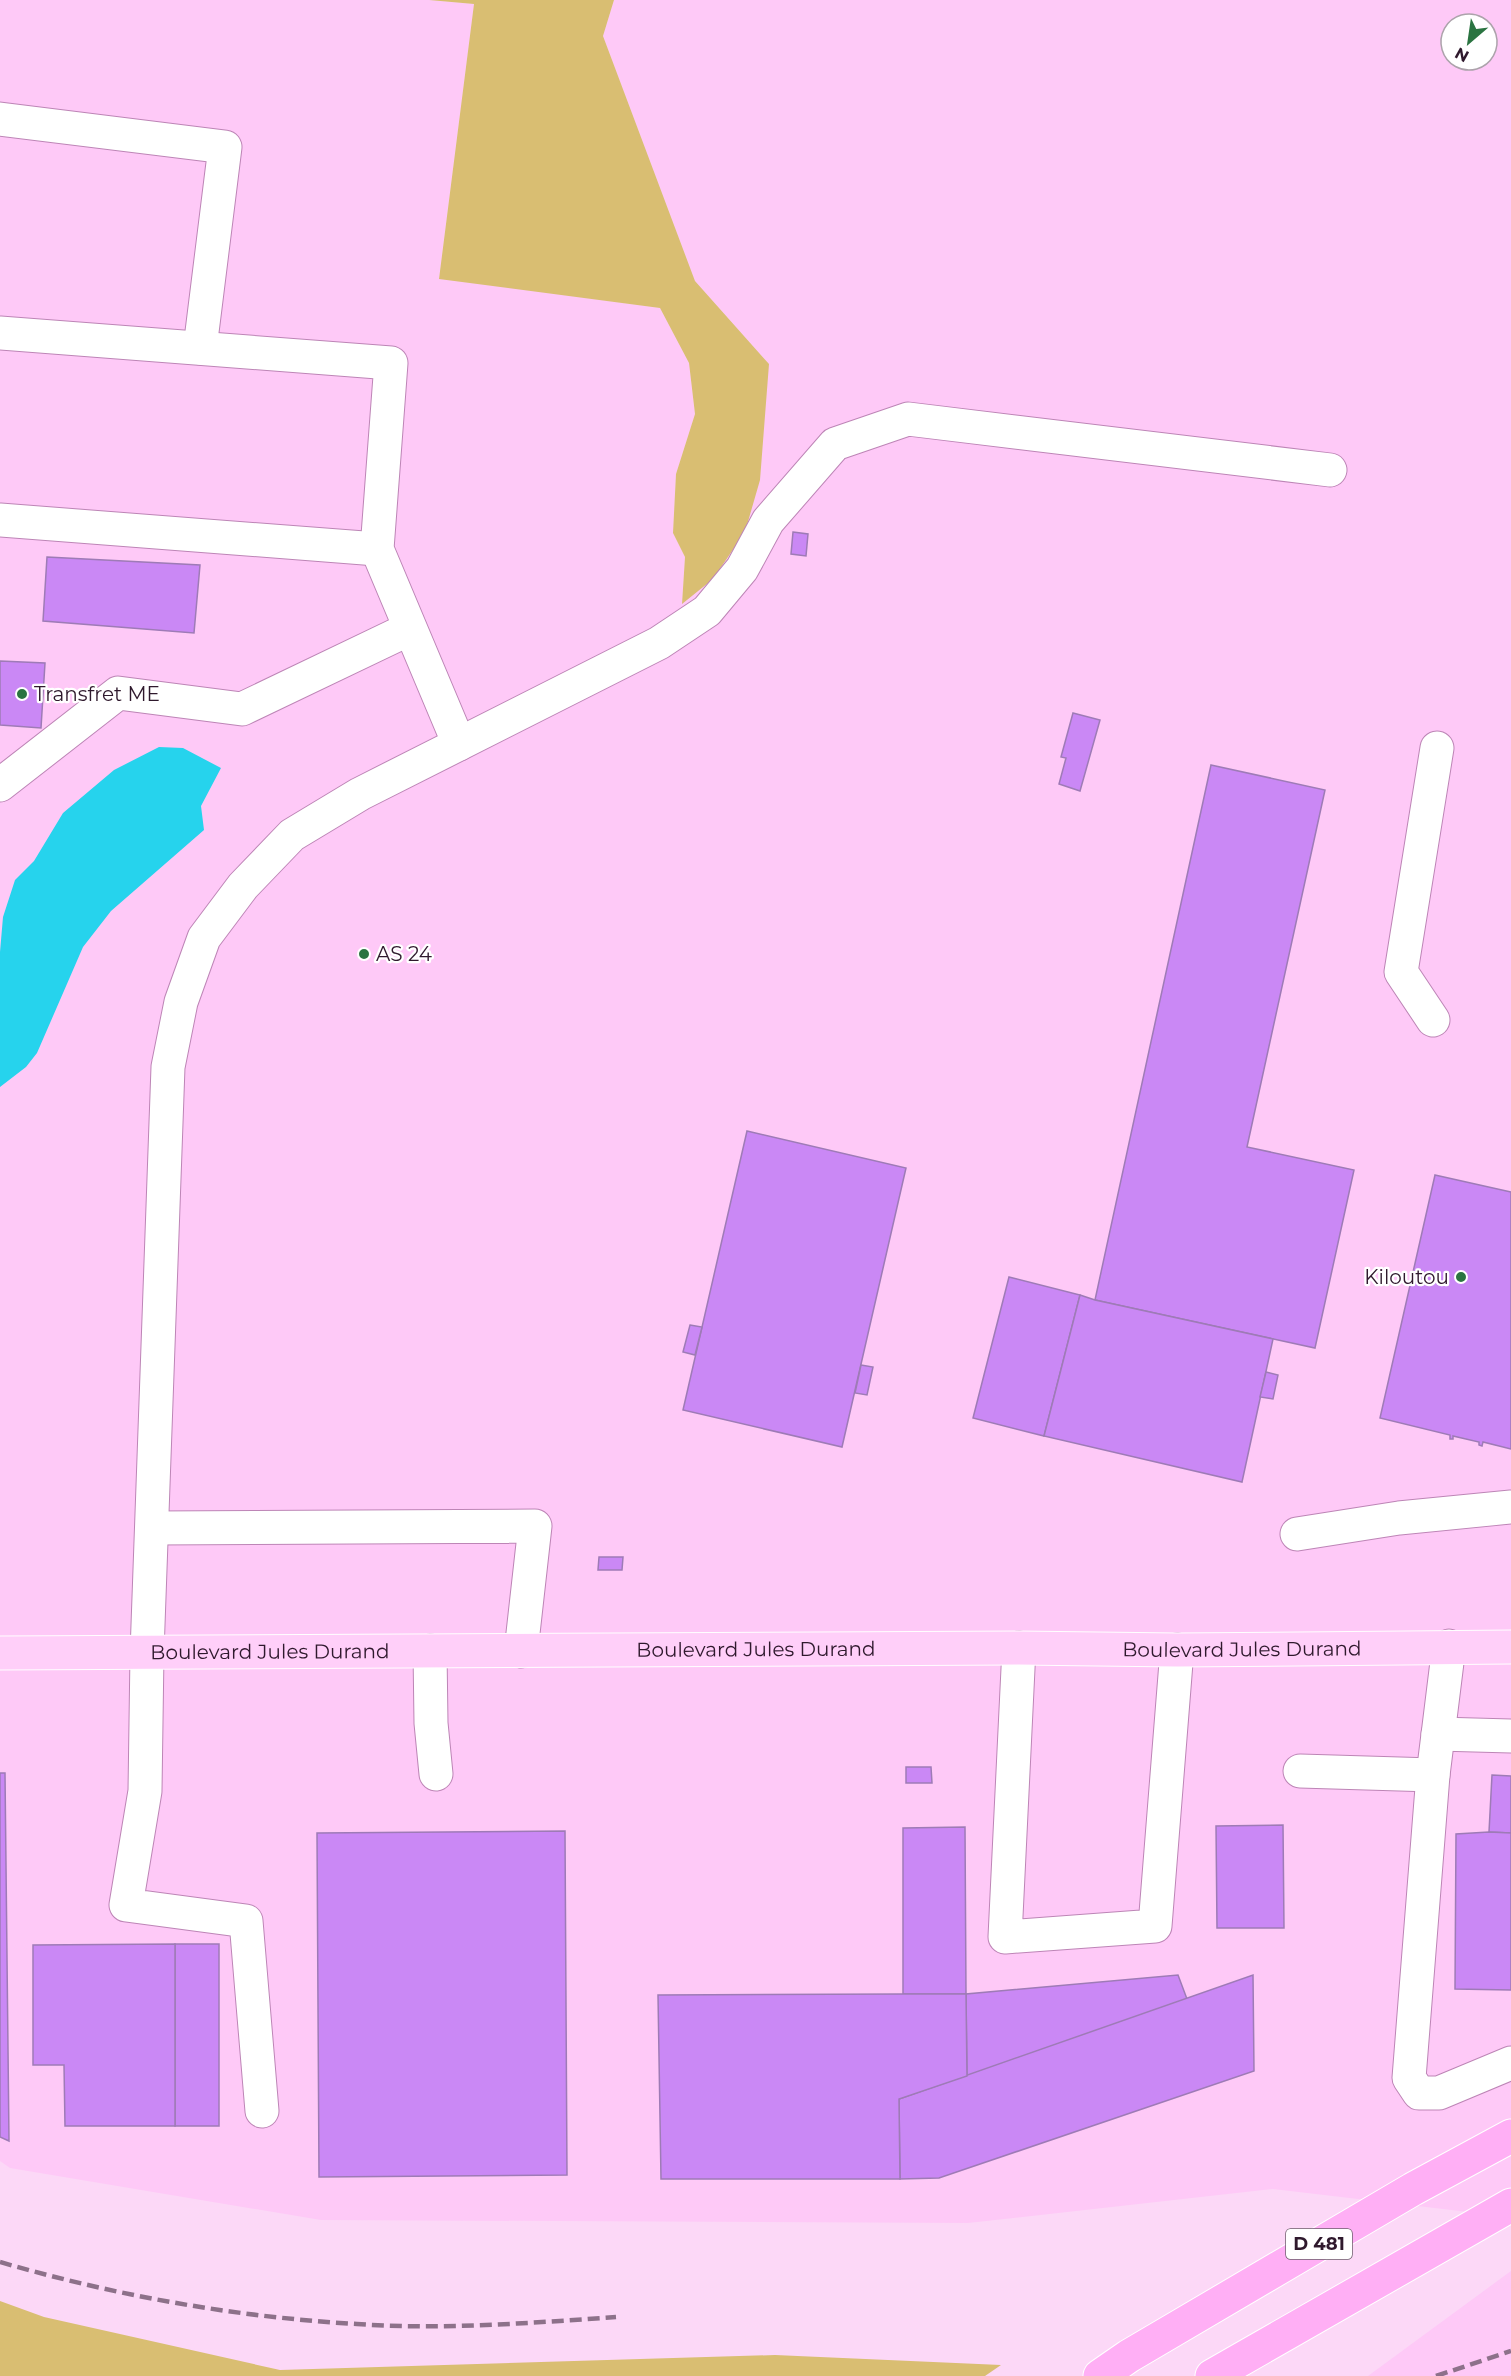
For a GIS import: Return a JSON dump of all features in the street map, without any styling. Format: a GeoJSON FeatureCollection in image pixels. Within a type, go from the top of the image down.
{"type":"FeatureCollection","features":[{"type":"Feature","properties":{"kind":"highway","name":"D 481"},"geometry":{"type":"LineString","coordinates":[[1100,2376],[1129,2356],[1413,2189],[1511,2136]]}},
{"type":"Feature","properties":{"kind":"highway"},"geometry":{"type":"LineString","coordinates":[[1212,2376],[1511,2205]]}},
{"type":"Feature","properties":{"kind":"main road","name":"Boulevard Jules Durand"},"geometry":{"type":"LineString","coordinates":[[0,1653],[1511,1647]]}},
{"type":"Feature","properties":{"kind":"lane"},"geometry":{"type":"LineString","coordinates":[[0,119],[225,147],[200,348]]}},
{"type":"Feature","properties":{"kind":"lane"},"geometry":{"type":"LineString","coordinates":[[0,333],[391,363],[377,549],[459,744]]}},
{"type":"Feature","properties":{"kind":"lane"},"geometry":{"type":"LineString","coordinates":[[262,2111],[246,1921],[126,1905],[145,1791],[147,1653],[168,1067],[181,1002],[204,938],[243,885],[292,835],[360,794],[659,643],[707,611],[742,569],[768,521],[835,444],[908,419],[1330,470]]}},
{"type":"Feature","properties":{"kind":"lane"},"geometry":{"type":"LineString","coordinates":[[0,520],[377,549]]}},
{"type":"Feature","properties":{"kind":"lane"},"geometry":{"type":"LineString","coordinates":[[0,785],[118,693],[242,709],[409,629]]}},
{"type":"Feature","properties":{"kind":"lane"},"geometry":{"type":"LineString","coordinates":[[1433,1020],[1401,972],[1437,748]]}},
{"type":"Feature","properties":{"kind":"lane"},"geometry":{"type":"LineString","coordinates":[[1297,1534],[1399,1518],[1511,1507]]}},
{"type":"Feature","properties":{"kind":"lane"},"geometry":{"type":"LineString","coordinates":[[153,1527],[535,1526],[521,1651]]}},
{"type":"Feature","properties":{"kind":"lane"},"geometry":{"type":"LineString","coordinates":[[1449,1646],[1432,1775],[1409,2078],[1419,2093],[1439,2093],[1511,2063]]}},
{"type":"Feature","properties":{"kind":"lane"},"geometry":{"type":"LineString","coordinates":[[1019,1648],[1005,1937],[1155,1926],[1177,1650]]}},
{"type":"Feature","properties":{"kind":"lane"},"geometry":{"type":"LineString","coordinates":[[430,1651],[431,1723],[436,1774]]}},
{"type":"Feature","properties":{"kind":"lane"},"geometry":{"type":"LineString","coordinates":[[1438,1734],[1511,1736]]}},
{"type":"Feature","properties":{"kind":"lane"},"geometry":{"type":"LineString","coordinates":[[1300,1771],[1432,1775]]}},
{"type":"Feature","properties":{"kind":"shaded area"},"geometry":{"type":"Polygon","coordinates":[[[0,0],[429,0],[474,4],[439,278],[660,308],[689,363],[695,414],[676,474],[673,533],[685,557],[682,603],[769,364],[695,281],[603,36],[614,0],[1511,0],[1511,2217],[1273,2189],[968,2223],[321,2220],[10,2168],[0,2161],[0,0]]]}},
{"type":"Feature","properties":{"kind":"shaded area"},"geometry":{"type":"Polygon","coordinates":[[[429,0],[614,0],[603,36],[695,281],[769,364],[760,480],[745,532],[713,579],[682,604],[685,557],[673,533],[676,474],[695,414],[689,363],[660,308],[439,279],[474,4],[429,0]]]}},
{"type":"Feature","properties":{"kind":"shaded area"},"geometry":{"type":"Polygon","coordinates":[[[1511,2271],[1511,2376],[1368,2376],[1511,2271]]]}},
{"type":"Feature","properties":{"kind":"shaded area"},"geometry":{"type":"Polygon","coordinates":[[[0,2301],[44,2317],[280,2370],[775,2355],[1001,2365],[985,2376],[0,2376],[0,2301]]]}},
{"type":"Feature","properties":{"kind":"water"},"geometry":{"type":"Polygon","coordinates":[[[159,747],[183,748],[221,768],[201,806],[204,830],[111,911],[83,947],[37,1053],[26,1067],[0,1087],[0,952],[3,917],[15,880],[34,861],[63,813],[114,770],[159,747]]]}},
{"type":"Feature","properties":{"kind":"building"},"geometry":{"type":"Polygon","coordinates":[[[793,532],[808,534],[806,556],[791,554],[793,532]]]}},
{"type":"Feature","properties":{"kind":"building"},"geometry":{"type":"Polygon","coordinates":[[[47,557],[200,565],[194,633],[43,621],[47,557]]]}},
{"type":"Feature","properties":{"kind":"building","name":"Transfret ME"},"geometry":{"type":"Polygon","coordinates":[[[0,661],[45,663],[41,728],[0,725],[0,661]]]}},
{"type":"Feature","properties":{"kind":"building"},"geometry":{"type":"Polygon","coordinates":[[[1073,713],[1100,720],[1080,791],[1059,784],[1066,758],[1061,757],[1073,713]]]}},
{"type":"Feature","properties":{"kind":"building"},"geometry":{"type":"Polygon","coordinates":[[[1211,765],[1325,790],[1247,1147],[1354,1170],[1315,1348],[1095,1300],[1211,765]]]}},
{"type":"Feature","properties":{"kind":"building"},"geometry":{"type":"Polygon","coordinates":[[[747,1131],[906,1168],[842,1447],[683,1410],[747,1131]]]}},
{"type":"Feature","properties":{"kind":"building","name":"Kiloutou"},"geometry":{"type":"Polygon","coordinates":[[[1435,1175],[1511,1192],[1511,1449],[1483,1442],[1482,1446],[1479,1442],[1453,1436],[1453,1439],[1450,1439],[1450,1435],[1380,1418],[1435,1175]]]}},
{"type":"Feature","properties":{"kind":"building"},"geometry":{"type":"Polygon","coordinates":[[[1009,1277],[1080,1295],[1044,1436],[973,1418],[1009,1277]]]}},
{"type":"Feature","properties":{"kind":"building"},"geometry":{"type":"Polygon","coordinates":[[[1080,1295],[1273,1339],[1242,1482],[1044,1436],[1080,1295]]]}},
{"type":"Feature","properties":{"kind":"building"},"geometry":{"type":"Polygon","coordinates":[[[690,1325],[702,1327],[695,1355],[683,1352],[690,1325]]]}},
{"type":"Feature","properties":{"kind":"building"},"geometry":{"type":"Polygon","coordinates":[[[861,1365],[873,1367],[867,1395],[855,1393],[861,1365]]]}},
{"type":"Feature","properties":{"kind":"building"},"geometry":{"type":"Polygon","coordinates":[[[1266,1372],[1278,1375],[1273,1399],[1260,1397],[1266,1372]]]}},
{"type":"Feature","properties":{"kind":"building"},"geometry":{"type":"Polygon","coordinates":[[[599,1557],[623,1557],[622,1570],[598,1570],[599,1557]]]}},
{"type":"Feature","properties":{"kind":"building"},"geometry":{"type":"Polygon","coordinates":[[[906,1767],[931,1767],[932,1783],[906,1783],[906,1767]]]}},
{"type":"Feature","properties":{"kind":"building"},"geometry":{"type":"Polygon","coordinates":[[[0,1773],[5,1773],[9,2141],[0,2137],[0,1773]]]}},
{"type":"Feature","properties":{"kind":"building"},"geometry":{"type":"Polygon","coordinates":[[[1492,1775],[1511,1776],[1511,1833],[1489,1832],[1492,1775]]]}},
{"type":"Feature","properties":{"kind":"building"},"geometry":{"type":"Polygon","coordinates":[[[1283,1825],[1284,1928],[1217,1928],[1216,1826],[1283,1825]]]}},
{"type":"Feature","properties":{"kind":"building"},"geometry":{"type":"Polygon","coordinates":[[[965,1827],[966,1994],[903,1994],[903,1828],[965,1827]]]}},
{"type":"Feature","properties":{"kind":"building"},"geometry":{"type":"Polygon","coordinates":[[[565,1831],[567,2175],[319,2177],[317,1833],[565,1831]]]}},
{"type":"Feature","properties":{"kind":"building"},"geometry":{"type":"Polygon","coordinates":[[[1511,1833],[1511,1990],[1455,1989],[1456,1834],[1511,1833]]]}},
{"type":"Feature","properties":{"kind":"building"},"geometry":{"type":"Polygon","coordinates":[[[175,1944],[219,1944],[219,2126],[175,2126],[175,1944]]]}},
{"type":"Feature","properties":{"kind":"building"},"geometry":{"type":"Polygon","coordinates":[[[175,1944],[175,2126],[65,2126],[64,2065],[33,2065],[33,1945],[175,1944]]]}},
{"type":"Feature","properties":{"kind":"building"},"geometry":{"type":"Polygon","coordinates":[[[1178,1975],[1187,1999],[967,2076],[966,1994],[1178,1975]]]}},
{"type":"Feature","properties":{"kind":"building"},"geometry":{"type":"Polygon","coordinates":[[[1253,1975],[1254,2071],[939,2178],[900,2179],[899,2099],[1253,1975]]]}},
{"type":"Feature","properties":{"kind":"building"},"geometry":{"type":"Polygon","coordinates":[[[966,1994],[967,2076],[899,2099],[900,2179],[661,2179],[658,1995],[966,1994]]]}},
{"type":"Feature","properties":{"kind":"railway"},"geometry":{"type":"LineString","coordinates":[[0,2262],[132,2295],[222,2310],[312,2321],[389,2326],[454,2326],[616,2317]]}},
{"type":"Feature","properties":{"kind":"railway"},"geometry":{"type":"LineString","coordinates":[[1436,2376],[1511,2351]]}},
{"type":"Feature","properties":{"kind":"place","name":"Transfret ME"},"geometry":{"type":"Point","coordinates":[22,694]}},
{"type":"Feature","properties":{"kind":"place","name":"AS 24"},"geometry":{"type":"Point","coordinates":[364,954]}},
{"type":"Feature","properties":{"kind":"place","name":"Kiloutou"},"geometry":{"type":"Point","coordinates":[1461,1277]}}]}
